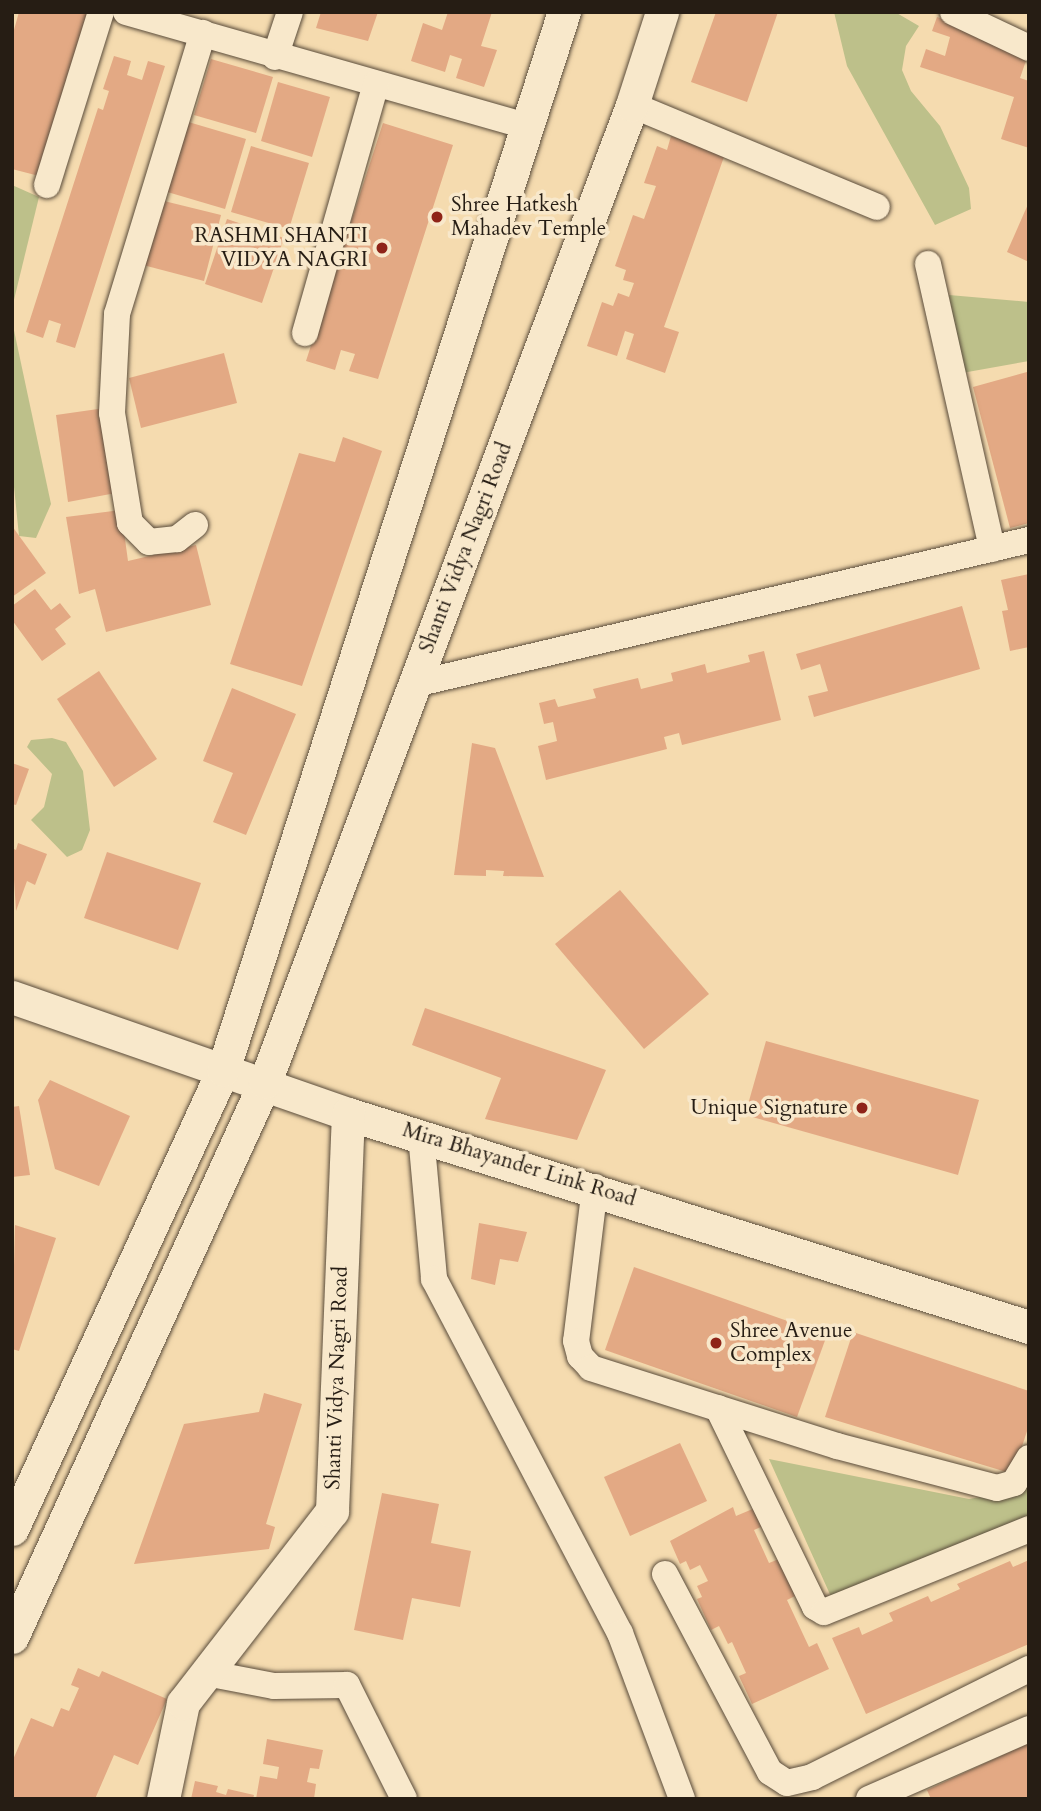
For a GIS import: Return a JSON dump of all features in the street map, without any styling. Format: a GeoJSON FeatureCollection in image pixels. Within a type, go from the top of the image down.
{"type":"FeatureCollection","features":[{"type":"Feature","properties":{"kind":"street"},"geometry":{"type":"LineString","coordinates":[[47,185],[101,12]]}},
{"type":"Feature","properties":{"kind":"street"},"geometry":{"type":"LineString","coordinates":[[126,12],[192,25],[275,57],[527,126]]}},
{"type":"Feature","properties":{"kind":"street"},"geometry":{"type":"LineString","coordinates":[[275,57],[290,12]]}},
{"type":"Feature","properties":{"kind":"street"},"geometry":{"type":"LineString","coordinates":[[12,1529],[223,1070],[564,12]]}},
{"type":"Feature","properties":{"kind":"street","name":"Shanti Vidya Nagri Road"},"geometry":{"type":"LineString","coordinates":[[12,1637],[265,1083],[632,104],[662,12]]}},
{"type":"Feature","properties":{"kind":"street"},"geometry":{"type":"LineString","coordinates":[[953,12],[1029,48]]}},
{"type":"Feature","properties":{"kind":"street"},"geometry":{"type":"LineString","coordinates":[[192,25],[117,314],[112,413],[130,523],[149,542],[177,539],[195,525]]}},
{"type":"Feature","properties":{"kind":"street"},"geometry":{"type":"LineString","coordinates":[[304,333],[376,84]]}},
{"type":"Feature","properties":{"kind":"street"},"geometry":{"type":"LineString","coordinates":[[632,104],[877,207]]}},
{"type":"Feature","properties":{"kind":"street"},"geometry":{"type":"LineString","coordinates":[[928,264],[992,549]]}},
{"type":"Feature","properties":{"kind":"street"},"geometry":{"type":"LineString","coordinates":[[415,684],[1029,540]]}},
{"type":"Feature","properties":{"kind":"street","name":"Mira Bhayander Link Road"},"geometry":{"type":"LineString","coordinates":[[12,997],[348,1114],[595,1187],[1029,1326]]}},
{"type":"Feature","properties":{"kind":"street","name":"Shanti Vidya Nagri Road"},"geometry":{"type":"LineString","coordinates":[[163,1799],[183,1703],[332,1511],[348,1114]]}},
{"type":"Feature","properties":{"kind":"street"},"geometry":{"type":"LineString","coordinates":[[421,1135],[435,1279],[620,1633],[682,1799]]}},
{"type":"Feature","properties":{"kind":"street"},"geometry":{"type":"LineString","coordinates":[[595,1187],[576,1340],[580,1356],[591,1368],[837,1446],[997,1488],[1014,1483],[1029,1458]]}},
{"type":"Feature","properties":{"kind":"street"},"geometry":{"type":"LineString","coordinates":[[139,1254],[180,1270]]}},
{"type":"Feature","properties":{"kind":"street"},"geometry":{"type":"LineString","coordinates":[[718,1408],[815,1608],[824,1612],[1029,1529]]}},
{"type":"Feature","properties":{"kind":"street"},"geometry":{"type":"LineString","coordinates":[[58,1430],[100,1444]]}},
{"type":"Feature","properties":{"kind":"street"},"geometry":{"type":"LineString","coordinates":[[665,1574],[770,1772],[787,1783],[812,1777],[1029,1670]]}},
{"type":"Feature","properties":{"kind":"street"},"geometry":{"type":"LineString","coordinates":[[206,1673],[274,1686],[347,1685],[404,1799]]}},
{"type":"Feature","properties":{"kind":"street"},"geometry":{"type":"LineString","coordinates":[[869,1799],[900,1793],[1029,1729]]}},
{"type":"Feature","properties":{"kind":"green space"},"geometry":{"type":"Polygon","coordinates":[[[834,12],[895,12],[919,26],[906,46],[902,70],[911,91],[940,126],[969,188],[971,209],[935,225],[847,66],[834,12]]]}},
{"type":"Feature","properties":{"kind":"green space"},"geometry":{"type":"Polygon","coordinates":[[[12,185],[39,197],[12,308],[12,185]]]}},
{"type":"Feature","properties":{"kind":"green space"},"geometry":{"type":"Polygon","coordinates":[[[949,295],[1029,302],[1029,361],[962,373],[949,295]]]}},
{"type":"Feature","properties":{"kind":"green space"},"geometry":{"type":"Polygon","coordinates":[[[12,321],[51,504],[36,538],[19,536],[12,467],[12,321]]]}},
{"type":"Feature","properties":{"kind":"green space"},"geometry":{"type":"Polygon","coordinates":[[[52,738],[66,742],[83,771],[90,830],[82,850],[67,857],[31,820],[44,807],[52,774],[27,747],[31,740],[52,738]]]}},
{"type":"Feature","properties":{"kind":"green space"},"geometry":{"type":"Polygon","coordinates":[[[769,1459],[969,1499],[1029,1488],[1029,1518],[833,1601],[769,1459]]]}},
{"type":"Feature","properties":{"kind":"building"},"geometry":{"type":"Polygon","coordinates":[[[19,12],[87,12],[43,177],[12,169],[12,37],[19,12]]]}},
{"type":"Feature","properties":{"kind":"building"},"geometry":{"type":"Polygon","coordinates":[[[321,12],[378,12],[368,41],[316,28],[321,12]]]}},
{"type":"Feature","properties":{"kind":"building"},"geometry":{"type":"Polygon","coordinates":[[[448,12],[492,12],[481,46],[497,50],[484,87],[456,78],[462,59],[450,55],[445,72],[411,61],[423,23],[442,30],[448,12]]]}},
{"type":"Feature","properties":{"kind":"building"},"geometry":{"type":"Polygon","coordinates":[[[716,12],[778,12],[747,102],[691,82],[716,12]]]}},
{"type":"Feature","properties":{"kind":"building"},"geometry":{"type":"Polygon","coordinates":[[[937,17],[1029,52],[1020,78],[1029,81],[1029,148],[1001,139],[1014,97],[920,67],[926,49],[945,56],[950,37],[932,31],[937,17]]]}},
{"type":"Feature","properties":{"kind":"building"},"geometry":{"type":"Polygon","coordinates":[[[114,56],[131,61],[127,75],[142,80],[148,61],[165,66],[75,348],[56,342],[61,324],[49,320],[43,338],[26,332],[98,108],[103,110],[109,91],[103,89],[114,56]]]}},
{"type":"Feature","properties":{"kind":"building"},"geometry":{"type":"Polygon","coordinates":[[[211,59],[273,77],[256,133],[194,115],[211,59]]]}},
{"type":"Feature","properties":{"kind":"building"},"geometry":{"type":"Polygon","coordinates":[[[278,82],[330,97],[312,157],[261,141],[278,82]]]}},
{"type":"Feature","properties":{"kind":"building"},"geometry":{"type":"Polygon","coordinates":[[[185,121],[246,139],[225,209],[164,191],[185,121]]]}},
{"type":"Feature","properties":{"kind":"building","name":"RASHMI SHANTI VIDYA NAGRI"},"geometry":{"type":"Polygon","coordinates":[[[383,123],[453,145],[378,379],[349,371],[355,354],[341,350],[335,370],[306,361],[383,123]]]}},
{"type":"Feature","properties":{"kind":"building"},"geometry":{"type":"Polygon","coordinates":[[[671,136],[725,154],[664,327],[679,332],[665,373],[626,359],[634,334],[625,331],[617,356],[587,346],[602,302],[613,306],[618,293],[629,297],[634,283],[623,280],[626,270],[615,266],[633,215],[644,219],[656,186],[644,183],[657,146],[667,150],[671,136]]]}},
{"type":"Feature","properties":{"kind":"building"},"geometry":{"type":"Polygon","coordinates":[[[251,146],[309,163],[289,229],[231,212],[251,146]]]}},
{"type":"Feature","properties":{"kind":"building"},"geometry":{"type":"Polygon","coordinates":[[[160,200],[221,215],[204,281],[143,265],[160,200]]]}},
{"type":"Feature","properties":{"kind":"building"},"geometry":{"type":"Polygon","coordinates":[[[1029,202],[1029,262],[1007,252],[1029,202]]]}},
{"type":"Feature","properties":{"kind":"building"},"geometry":{"type":"Polygon","coordinates":[[[227,219],[284,238],[262,303],[205,284],[227,219]]]}},
{"type":"Feature","properties":{"kind":"building"},"geometry":{"type":"Polygon","coordinates":[[[224,353],[237,403],[141,428],[129,378],[224,353]]]}},
{"type":"Feature","properties":{"kind":"building"},"geometry":{"type":"Polygon","coordinates":[[[1027,372],[1029,523],[1010,528],[973,387],[1027,372]]]}},
{"type":"Feature","properties":{"kind":"building"},"geometry":{"type":"Polygon","coordinates":[[[105,408],[121,492],[68,502],[56,415],[105,408]]]}},
{"type":"Feature","properties":{"kind":"building"},"geometry":{"type":"Polygon","coordinates":[[[343,437],[382,451],[302,686],[230,664],[299,453],[335,462],[343,437]]]}},
{"type":"Feature","properties":{"kind":"building"},"geometry":{"type":"Polygon","coordinates":[[[121,510],[128,561],[196,545],[211,605],[106,632],[95,589],[79,594],[66,517],[121,510]]]}},
{"type":"Feature","properties":{"kind":"building"},"geometry":{"type":"Polygon","coordinates":[[[12,526],[46,573],[12,597],[12,526]]]}},
{"type":"Feature","properties":{"kind":"building"},"geometry":{"type":"Polygon","coordinates":[[[1029,574],[1029,647],[1010,651],[1002,611],[1008,610],[1001,580],[1029,574]]]}},
{"type":"Feature","properties":{"kind":"building"},"geometry":{"type":"Polygon","coordinates":[[[35,589],[51,610],[60,603],[71,617],[55,629],[66,644],[42,661],[12,620],[12,606],[35,589]]]}},
{"type":"Feature","properties":{"kind":"building"},"geometry":{"type":"Polygon","coordinates":[[[962,606],[980,669],[814,717],[808,696],[828,691],[820,664],[801,670],[796,654],[962,606]]]}},
{"type":"Feature","properties":{"kind":"building"},"geometry":{"type":"Polygon","coordinates":[[[764,651],[781,720],[682,745],[679,733],[664,737],[667,749],[546,780],[538,746],[557,741],[553,722],[544,724],[539,703],[555,699],[558,707],[596,698],[593,689],[638,678],[641,689],[673,681],[671,673],[705,664],[707,673],[750,662],[748,655],[764,651]]]}},
{"type":"Feature","properties":{"kind":"building"},"geometry":{"type":"Polygon","coordinates":[[[99,671],[157,759],[114,787],[57,699],[99,671]]]}},
{"type":"Feature","properties":{"kind":"building"},"geometry":{"type":"Polygon","coordinates":[[[232,688],[296,714],[246,835],[213,822],[233,773],[203,761],[232,688]]]}},
{"type":"Feature","properties":{"kind":"building"},"geometry":{"type":"Polygon","coordinates":[[[472,743],[495,748],[544,877],[503,876],[504,871],[486,870],[486,876],[454,875],[472,743]]]}},
{"type":"Feature","properties":{"kind":"building"},"geometry":{"type":"Polygon","coordinates":[[[12,763],[29,769],[16,805],[12,804],[12,763]]]}},
{"type":"Feature","properties":{"kind":"building"},"geometry":{"type":"Polygon","coordinates":[[[18,843],[47,854],[35,885],[27,881],[16,911],[12,848],[16,850],[18,843]]]}},
{"type":"Feature","properties":{"kind":"building"},"geometry":{"type":"Polygon","coordinates":[[[107,852],[201,883],[178,950],[84,918],[107,852]]]}},
{"type":"Feature","properties":{"kind":"building"},"geometry":{"type":"Polygon","coordinates":[[[620,890],[709,994],[644,1049],[555,944],[620,890]]]}},
{"type":"Feature","properties":{"kind":"building"},"geometry":{"type":"Polygon","coordinates":[[[425,1008],[606,1070],[577,1140],[485,1119],[501,1078],[412,1045],[425,1008]]]}},
{"type":"Feature","properties":{"kind":"building","name":"Unique Signature"},"geometry":{"type":"Polygon","coordinates":[[[766,1041],[979,1100],[958,1175],[745,1115],[766,1041]]]}},
{"type":"Feature","properties":{"kind":"building"},"geometry":{"type":"Polygon","coordinates":[[[50,1080],[130,1116],[99,1186],[55,1169],[38,1100],[50,1080]]]}},
{"type":"Feature","properties":{"kind":"building"},"geometry":{"type":"Polygon","coordinates":[[[19,1106],[30,1175],[12,1177],[12,1107],[19,1106]]]}},
{"type":"Feature","properties":{"kind":"building"},"geometry":{"type":"Polygon","coordinates":[[[479,1223],[527,1232],[518,1262],[500,1259],[495,1285],[471,1279],[479,1223]]]}},
{"type":"Feature","properties":{"kind":"building"},"geometry":{"type":"Polygon","coordinates":[[[15,1225],[56,1238],[19,1351],[12,1349],[15,1225]]]}},
{"type":"Feature","properties":{"kind":"building","name":"Shree Avenue Complex"},"geometry":{"type":"Polygon","coordinates":[[[634,1267],[827,1335],[797,1417],[605,1350],[634,1267]]]}},
{"type":"Feature","properties":{"kind":"building"},"geometry":{"type":"Polygon","coordinates":[[[853,1332],[1029,1391],[1029,1425],[1013,1474],[825,1417],[853,1332]]]}},
{"type":"Feature","properties":{"kind":"building"},"geometry":{"type":"Polygon","coordinates":[[[264,1393],[302,1404],[266,1524],[275,1527],[269,1549],[134,1564],[184,1424],[259,1412],[264,1393]]]}},
{"type":"Feature","properties":{"kind":"building"},"geometry":{"type":"Polygon","coordinates":[[[680,1443],[707,1501],[630,1536],[604,1477],[680,1443]]]}},
{"type":"Feature","properties":{"kind":"building"},"geometry":{"type":"Polygon","coordinates":[[[382,1493],[439,1504],[431,1543],[471,1551],[460,1607],[412,1598],[403,1640],[354,1630],[382,1493]]]}},
{"type":"Feature","properties":{"kind":"building"},"geometry":{"type":"Polygon","coordinates":[[[733,1507],[736,1516],[755,1508],[763,1526],[754,1530],[769,1563],[779,1559],[795,1596],[787,1600],[809,1647],[817,1643],[829,1669],[752,1704],[739,1676],[746,1673],[732,1642],[728,1644],[719,1626],[711,1630],[697,1599],[702,1597],[697,1586],[708,1581],[700,1565],[690,1570],[686,1561],[680,1564],[670,1541],[733,1507]]]}},
{"type":"Feature","properties":{"kind":"building"},"geometry":{"type":"Polygon","coordinates":[[[1029,1560],[1029,1644],[866,1714],[832,1638],[859,1627],[862,1635],[893,1621],[889,1613],[928,1596],[931,1602],[960,1589],[957,1584],[1010,1561],[1013,1567],[1029,1560]]]}},
{"type":"Feature","properties":{"kind":"building"},"geometry":{"type":"Polygon","coordinates":[[[78,1668],[99,1677],[102,1671],[167,1699],[138,1765],[114,1755],[95,1799],[12,1799],[12,1762],[31,1718],[53,1727],[61,1708],[69,1711],[79,1688],[71,1685],[78,1668]]]}},
{"type":"Feature","properties":{"kind":"building"},"geometry":{"type":"Polygon","coordinates":[[[267,1739],[323,1750],[319,1769],[310,1768],[307,1782],[316,1784],[314,1799],[256,1799],[260,1776],[277,1779],[279,1767],[263,1764],[267,1739]]]}},
{"type":"Feature","properties":{"kind":"building"},"geometry":{"type":"Polygon","coordinates":[[[1029,1743],[1029,1799],[931,1799],[927,1790],[1029,1743]]]}},
{"type":"Feature","properties":{"kind":"building"},"geometry":{"type":"Polygon","coordinates":[[[195,1781],[218,1786],[216,1792],[226,1795],[228,1789],[254,1795],[253,1799],[191,1799],[195,1781]]]}},
{"type":"Feature","properties":{"kind":"place","name":"Shree Hatkesh Mahadev Temple"},"geometry":{"type":"Point","coordinates":[437,217]}},
{"type":"Feature","properties":{"kind":"place","name":"RASHMI SHANTI VIDYA NAGRI"},"geometry":{"type":"Point","coordinates":[382,248]}},
{"type":"Feature","properties":{"kind":"place","name":"Unique Signature"},"geometry":{"type":"Point","coordinates":[862,1108]}},
{"type":"Feature","properties":{"kind":"place","name":"Shree Avenue Complex"},"geometry":{"type":"Point","coordinates":[716,1343]}}]}
